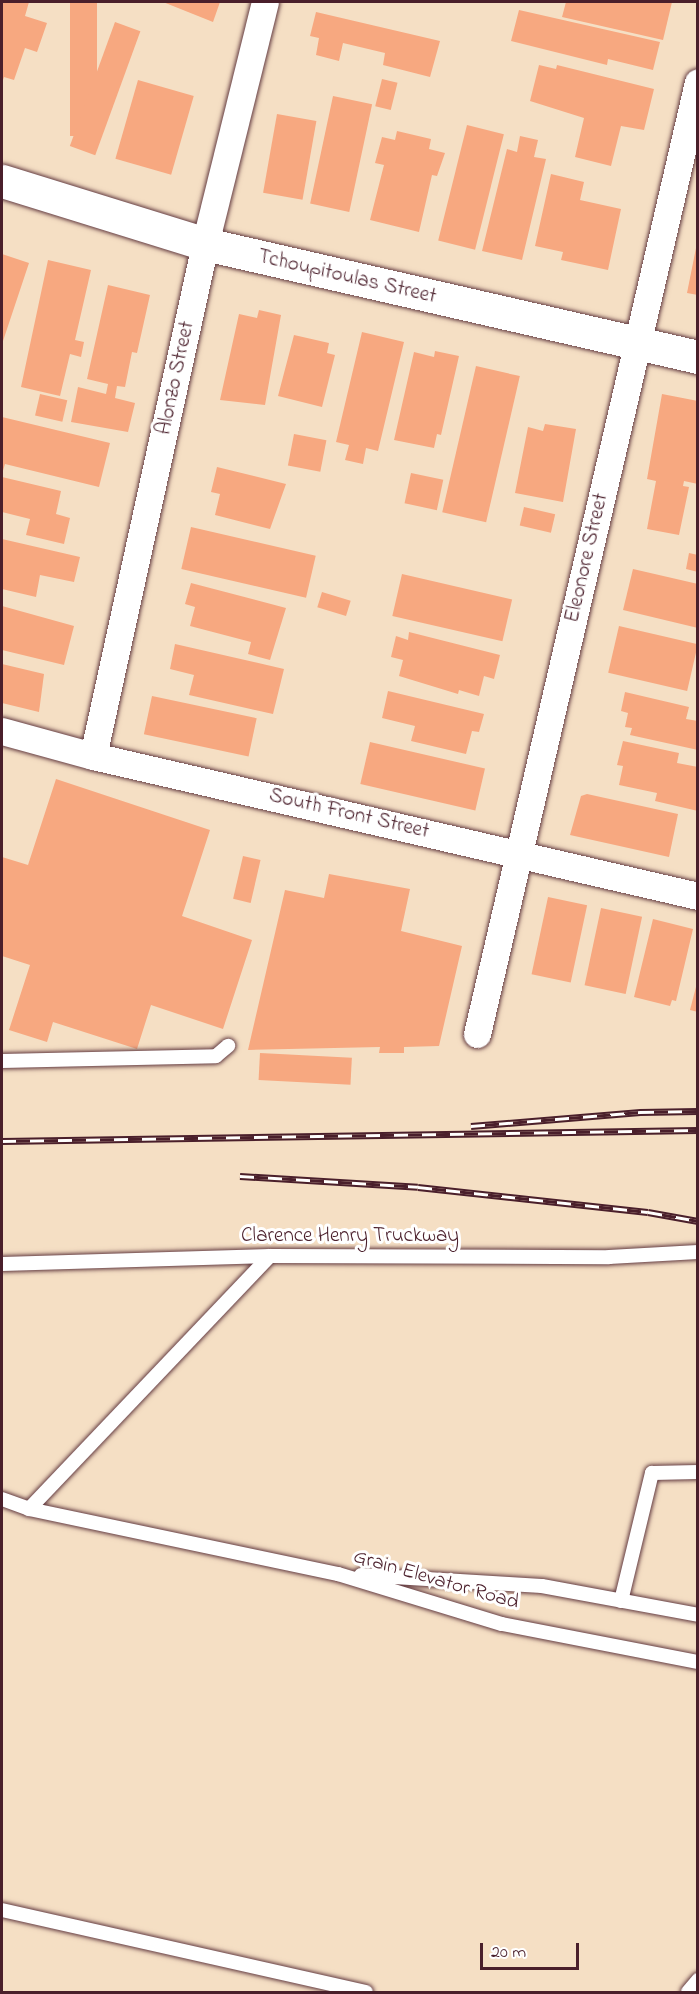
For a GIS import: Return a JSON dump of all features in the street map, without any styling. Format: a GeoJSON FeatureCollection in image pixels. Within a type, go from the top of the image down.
{"type":"FeatureCollection","features":[{"type":"Feature","properties":{"kind":"street","name":"Alonzo Street"},"geometry":{"type":"LineString","coordinates":[[93,756],[206,244],[265,2]]}},
{"type":"Feature","properties":{"kind":"street","name":"Eleonore Street"},"geometry":{"type":"LineString","coordinates":[[477,1034],[698,82]]}},
{"type":"Feature","properties":{"kind":"street","name":"Tchoupitoulas Street"},"geometry":{"type":"LineString","coordinates":[[2,181],[206,244],[698,357]]}},
{"type":"Feature","properties":{"kind":"street","name":"South Front Street"},"geometry":{"type":"LineString","coordinates":[[2,731],[93,756],[518,852],[698,896]]}},
{"type":"Feature","properties":{"kind":"lane"},"geometry":{"type":"LineString","coordinates":[[2,1061],[216,1056],[228,1046]]}},
{"type":"Feature","properties":{"kind":"lane","name":"Clarence Henry Truckway"},"geometry":{"type":"LineString","coordinates":[[2,1264],[270,1256],[609,1257],[698,1252]]}},
{"type":"Feature","properties":{"kind":"lane"},"geometry":{"type":"LineString","coordinates":[[29,1509],[270,1256]]}},
{"type":"Feature","properties":{"kind":"lane"},"geometry":{"type":"LineString","coordinates":[[621,1601],[652,1473],[698,1472]]}},
{"type":"Feature","properties":{"kind":"lane"},"geometry":{"type":"LineString","coordinates":[[2,1500],[29,1509],[338,1574]]}},
{"type":"Feature","properties":{"kind":"lane","name":"Grain Elevator Road"},"geometry":{"type":"LineString","coordinates":[[338,1574],[543,1586],[698,1615]]}},
{"type":"Feature","properties":{"kind":"lane","name":"Grain Elevator Road"},"geometry":{"type":"LineString","coordinates":[[338,1574],[502,1624],[698,1662]]}},
{"type":"Feature","properties":{"kind":"lane"},"geometry":{"type":"LineString","coordinates":[[2,1910],[366,1992]]}},
{"type":"Feature","properties":{"kind":"lane"},"geometry":{"type":"LineString","coordinates":[[688,1992],[698,1980]]}},
{"type":"Feature","properties":{"kind":"building"},"geometry":{"type":"Polygon","coordinates":[[[2,2],[29,2],[25,16],[47,23],[37,52],[25,48],[14,80],[4,77],[2,83],[2,2]]]}},
{"type":"Feature","properties":{"kind":"building"},"geometry":{"type":"Polygon","coordinates":[[[70,2],[97,2],[97,136],[70,136],[70,2]]]}},
{"type":"Feature","properties":{"kind":"building"},"geometry":{"type":"Polygon","coordinates":[[[163,2],[220,2],[213,22],[163,2]]]}},
{"type":"Feature","properties":{"kind":"building"},"geometry":{"type":"Polygon","coordinates":[[[566,2],[672,2],[663,40],[562,17],[566,2]]]}},
{"type":"Feature","properties":{"kind":"building"},"geometry":{"type":"Polygon","coordinates":[[[519,10],[660,42],[653,70],[608,59],[607,65],[511,41],[519,10]]]}},
{"type":"Feature","properties":{"kind":"building"},"geometry":{"type":"Polygon","coordinates":[[[316,12],[440,41],[430,77],[383,65],[385,53],[343,43],[339,61],[316,55],[319,38],[310,36],[316,12]]]}},
{"type":"Feature","properties":{"kind":"building"},"geometry":{"type":"Polygon","coordinates":[[[115,22],[140,31],[95,155],[70,146],[115,22]]]}},
{"type":"Feature","properties":{"kind":"building"},"geometry":{"type":"Polygon","coordinates":[[[539,65],[556,69],[557,65],[654,89],[644,130],[621,126],[611,166],[575,157],[584,118],[530,101],[539,65]]]}},
{"type":"Feature","properties":{"kind":"building"},"geometry":{"type":"Polygon","coordinates":[[[382,79],[398,83],[391,110],[375,106],[382,79]]]}},
{"type":"Feature","properties":{"kind":"building"},"geometry":{"type":"Polygon","coordinates":[[[138,80],[194,96],[171,175],[115,159],[138,80]]]}},
{"type":"Feature","properties":{"kind":"building"},"geometry":{"type":"Polygon","coordinates":[[[333,96],[372,104],[349,212],[310,204],[333,96]]]}},
{"type":"Feature","properties":{"kind":"building"},"geometry":{"type":"Polygon","coordinates":[[[277,114],[316,121],[303,200],[263,193],[277,114]]]}},
{"type":"Feature","properties":{"kind":"building"},"geometry":{"type":"Polygon","coordinates":[[[467,125],[504,134],[475,250],[438,240],[467,125]]]}},
{"type":"Feature","properties":{"kind":"building"},"geometry":{"type":"Polygon","coordinates":[[[397,131],[431,139],[429,149],[445,153],[437,176],[432,175],[419,232],[370,220],[384,165],[375,163],[382,137],[395,140],[397,131]]]}},
{"type":"Feature","properties":{"kind":"building"},"geometry":{"type":"Polygon","coordinates":[[[520,136],[538,140],[534,157],[546,159],[522,260],[482,251],[507,149],[517,152],[520,136]]]}},
{"type":"Feature","properties":{"kind":"building"},"geometry":{"type":"Polygon","coordinates":[[[551,174],[584,182],[580,200],[621,209],[608,270],[561,260],[563,252],[535,246],[551,174]]]}},
{"type":"Feature","properties":{"kind":"building"},"geometry":{"type":"Polygon","coordinates":[[[696,248],[698,249],[698,295],[687,293],[696,248]]]}},
{"type":"Feature","properties":{"kind":"building"},"geometry":{"type":"Polygon","coordinates":[[[2,254],[29,263],[2,344],[2,254]]]}},
{"type":"Feature","properties":{"kind":"building"},"geometry":{"type":"Polygon","coordinates":[[[48,260],[91,270],[75,340],[84,342],[81,357],[70,354],[60,396],[21,387],[48,260]]]}},
{"type":"Feature","properties":{"kind":"building"},"geometry":{"type":"Polygon","coordinates":[[[108,285],[150,295],[137,353],[132,352],[125,387],[117,386],[115,398],[135,403],[128,432],[71,422],[78,387],[106,394],[108,384],[87,379],[108,285]]]}},
{"type":"Feature","properties":{"kind":"building"},"geometry":{"type":"Polygon","coordinates":[[[259,310],[281,315],[265,405],[220,400],[239,314],[257,318],[259,310]]]}},
{"type":"Feature","properties":{"kind":"building"},"geometry":{"type":"Polygon","coordinates":[[[362,332],[404,342],[378,451],[366,448],[363,464],[345,460],[349,445],[336,442],[362,332]]]}},
{"type":"Feature","properties":{"kind":"building"},"geometry":{"type":"Polygon","coordinates":[[[294,335],[329,343],[327,353],[335,355],[322,407],[278,396],[294,335]]]}},
{"type":"Feature","properties":{"kind":"building"},"geometry":{"type":"Polygon","coordinates":[[[435,351],[459,356],[441,435],[437,434],[434,448],[394,440],[414,352],[434,357],[435,351]]]}},
{"type":"Feature","properties":{"kind":"building"},"geometry":{"type":"Polygon","coordinates":[[[476,366],[520,376],[486,522],[442,512],[476,366]]]}},
{"type":"Feature","properties":{"kind":"building"},"geometry":{"type":"Polygon","coordinates":[[[40,394],[67,400],[62,422],[35,415],[40,394]]]}},
{"type":"Feature","properties":{"kind":"building"},"geometry":{"type":"Polygon","coordinates":[[[662,394],[698,401],[698,484],[684,481],[683,486],[689,487],[679,535],[647,529],[656,481],[647,479],[662,394]]]}},
{"type":"Feature","properties":{"kind":"building"},"geometry":{"type":"Polygon","coordinates":[[[2,417],[110,443],[99,487],[5,464],[2,474],[2,417]]]}},
{"type":"Feature","properties":{"kind":"building"},"geometry":{"type":"Polygon","coordinates":[[[545,424],[576,429],[563,502],[515,493],[528,427],[543,431],[545,424]]]}},
{"type":"Feature","properties":{"kind":"building"},"geometry":{"type":"Polygon","coordinates":[[[294,434],[326,440],[320,472],[288,465],[294,434]]]}},
{"type":"Feature","properties":{"kind":"building"},"geometry":{"type":"Polygon","coordinates":[[[217,467],[286,484],[270,529],[215,515],[220,494],[211,492],[217,467]]]}},
{"type":"Feature","properties":{"kind":"building"},"geometry":{"type":"Polygon","coordinates":[[[411,473],[443,480],[437,510],[405,503],[411,473]]]}},
{"type":"Feature","properties":{"kind":"building"},"geometry":{"type":"Polygon","coordinates":[[[2,477],[61,491],[56,514],[70,518],[64,544],[26,535],[30,519],[2,512],[2,477]]]}},
{"type":"Feature","properties":{"kind":"building"},"geometry":{"type":"Polygon","coordinates":[[[524,507],[555,514],[551,533],[520,526],[524,507]]]}},
{"type":"Feature","properties":{"kind":"building"},"geometry":{"type":"Polygon","coordinates":[[[191,527],[316,556],[306,598],[181,569],[191,527]]]}},
{"type":"Feature","properties":{"kind":"building"},"geometry":{"type":"Polygon","coordinates":[[[2,539],[80,557],[74,582],[40,575],[36,597],[2,589],[2,539]]]}},
{"type":"Feature","properties":{"kind":"building"},"geometry":{"type":"Polygon","coordinates":[[[689,553],[698,555],[698,572],[686,569],[689,553]]]}},
{"type":"Feature","properties":{"kind":"building"},"geometry":{"type":"Polygon","coordinates":[[[633,569],[698,584],[698,628],[623,610],[633,569]]]}},
{"type":"Feature","properties":{"kind":"building"},"geometry":{"type":"Polygon","coordinates":[[[402,574],[512,599],[502,641],[392,616],[402,574]]]}},
{"type":"Feature","properties":{"kind":"building"},"geometry":{"type":"Polygon","coordinates":[[[191,583],[286,608],[270,660],[248,654],[251,642],[190,626],[195,607],[185,604],[191,583]]]}},
{"type":"Feature","properties":{"kind":"building"},"geometry":{"type":"Polygon","coordinates":[[[322,592],[351,601],[346,616],[317,607],[322,592]]]}},
{"type":"Feature","properties":{"kind":"building"},"geometry":{"type":"Polygon","coordinates":[[[2,606],[74,626],[64,665],[2,650],[2,606]]]}},
{"type":"Feature","properties":{"kind":"building"},"geometry":{"type":"Polygon","coordinates":[[[619,626],[698,644],[687,691],[608,673],[619,626]]]}},
{"type":"Feature","properties":{"kind":"building"},"geometry":{"type":"Polygon","coordinates":[[[409,632],[500,655],[494,679],[484,676],[479,696],[459,690],[458,694],[399,676],[403,660],[391,657],[396,636],[408,640],[409,632]]]}},
{"type":"Feature","properties":{"kind":"building"},"geometry":{"type":"Polygon","coordinates":[[[175,644],[284,669],[273,714],[189,695],[194,675],[170,669],[175,644]]]}},
{"type":"Feature","properties":{"kind":"building"},"geometry":{"type":"Polygon","coordinates":[[[2,664],[44,674],[39,712],[2,703],[2,664]]]}},
{"type":"Feature","properties":{"kind":"building"},"geometry":{"type":"Polygon","coordinates":[[[388,691],[484,714],[479,732],[472,731],[466,754],[411,741],[415,726],[382,718],[388,691]]]}},
{"type":"Feature","properties":{"kind":"building"},"geometry":{"type":"Polygon","coordinates":[[[625,692],[689,707],[686,719],[698,721],[698,750],[630,735],[632,728],[625,727],[628,713],[621,711],[625,692]]]}},
{"type":"Feature","properties":{"kind":"building"},"geometry":{"type":"Polygon","coordinates":[[[152,696],[257,718],[249,756],[144,734],[152,696]]]}},
{"type":"Feature","properties":{"kind":"building"},"geometry":{"type":"Polygon","coordinates":[[[623,741],[679,753],[677,763],[698,767],[698,811],[655,801],[657,793],[619,785],[623,766],[617,765],[623,741]]]}},
{"type":"Feature","properties":{"kind":"building"},"geometry":{"type":"Polygon","coordinates":[[[370,742],[485,769],[475,810],[360,784],[370,742]]]}},
{"type":"Feature","properties":{"kind":"building"},"geometry":{"type":"Polygon","coordinates":[[[56,779],[210,830],[182,916],[252,940],[223,1029],[151,1005],[137,1049],[53,1022],[47,1042],[9,1030],[30,965],[2,956],[2,857],[28,865],[56,779]]]}},
{"type":"Feature","properties":{"kind":"building"},"geometry":{"type":"Polygon","coordinates":[[[587,794],[678,814],[669,857],[570,835],[581,796],[587,794]]]}},
{"type":"Feature","properties":{"kind":"building"},"geometry":{"type":"Polygon","coordinates":[[[243,856],[261,860],[251,903],[233,899],[243,856]]]}},
{"type":"Feature","properties":{"kind":"building"},"geometry":{"type":"Polygon","coordinates":[[[329,874],[410,889],[401,931],[462,946],[439,1046],[404,1047],[404,1053],[379,1053],[380,1047],[248,1050],[285,890],[324,898],[329,874]]]}},
{"type":"Feature","properties":{"kind":"building"},"geometry":{"type":"Polygon","coordinates":[[[548,897],[587,905],[571,983],[532,974],[548,897]]]}},
{"type":"Feature","properties":{"kind":"building"},"geometry":{"type":"Polygon","coordinates":[[[601,908],[642,917],[626,994],[585,985],[601,908]]]}},
{"type":"Feature","properties":{"kind":"building"},"geometry":{"type":"Polygon","coordinates":[[[653,919],[693,929],[676,1001],[672,1000],[670,1006],[634,997],[653,919]]]}},
{"type":"Feature","properties":{"kind":"building"},"geometry":{"type":"Polygon","coordinates":[[[698,983],[698,1012],[690,1010],[698,983]]]}},
{"type":"Feature","properties":{"kind":"building"},"geometry":{"type":"Polygon","coordinates":[[[260,1053],[352,1058],[350,1085],[259,1080],[260,1053]]]}},
{"type":"Feature","properties":{"kind":"railway"},"geometry":{"type":"LineString","coordinates":[[471,1126],[640,1112],[698,1111]]}},
{"type":"Feature","properties":{"kind":"railway"},"geometry":{"type":"LineString","coordinates":[[2,1141],[698,1130]]}},
{"type":"Feature","properties":{"kind":"railway"},"geometry":{"type":"LineString","coordinates":[[240,1176],[418,1187],[648,1212],[698,1221]]}}]}
